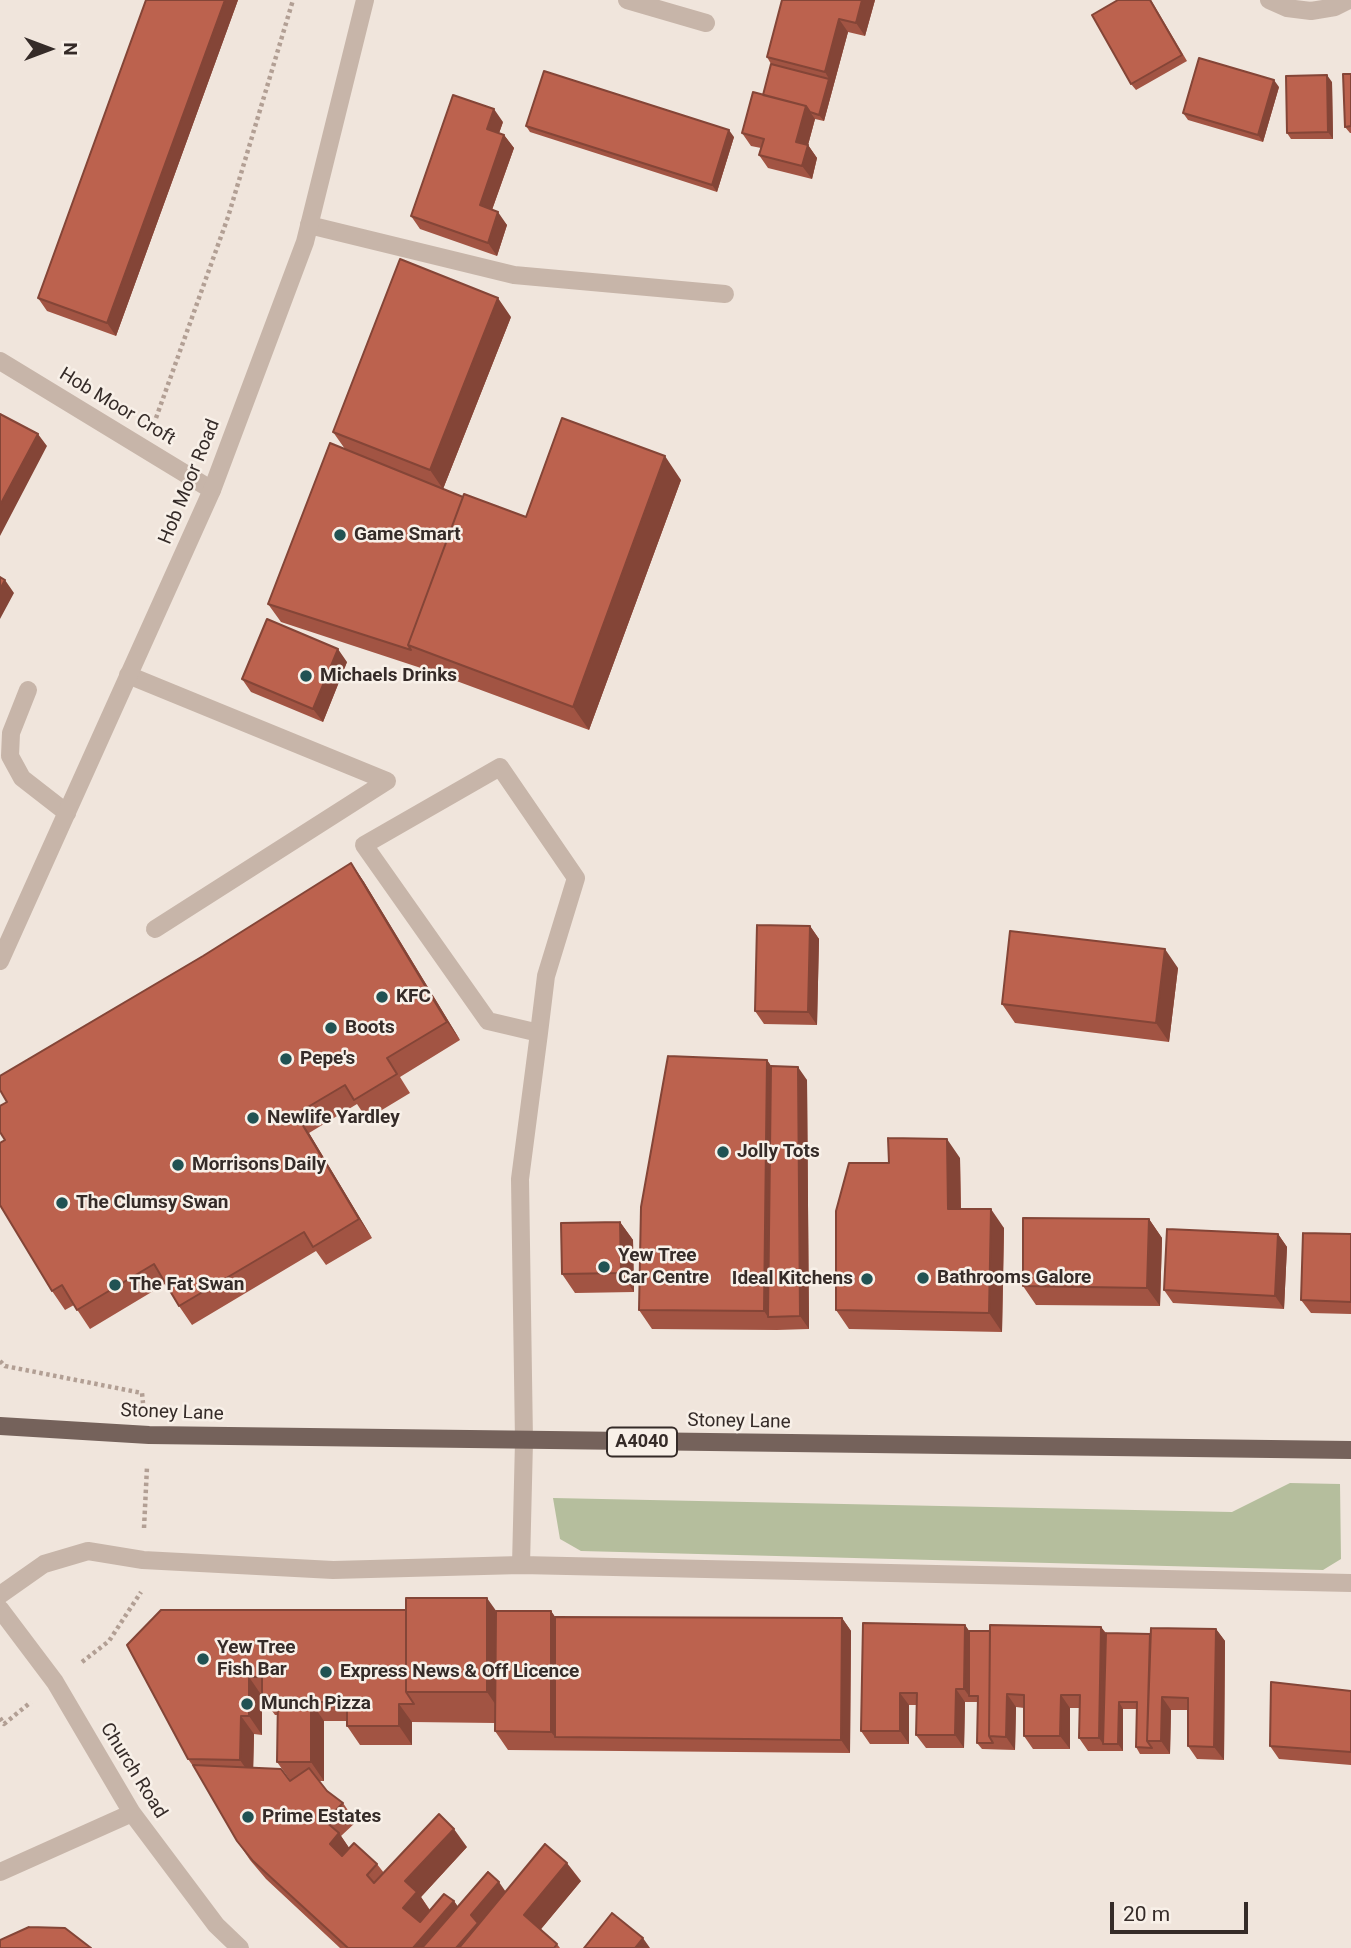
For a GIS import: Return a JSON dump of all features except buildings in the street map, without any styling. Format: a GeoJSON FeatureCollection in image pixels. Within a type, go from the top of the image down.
{"type":"FeatureCollection","features":[{"type":"Feature","properties":{"kind":"main road","name":"Stoney Lane"},"geometry":{"type":"LineString","coordinates":[[0,1426],[149,1435],[1351,1450]]}},
{"type":"Feature","properties":{"kind":"street","name":"Hob Moor Road"},"geometry":{"type":"LineString","coordinates":[[0,961],[212,490],[305,242],[365,0]]}},
{"type":"Feature","properties":{"kind":"street"},"geometry":{"type":"LineString","coordinates":[[627,0],[706,23]]}},
{"type":"Feature","properties":{"kind":"street"},"geometry":{"type":"LineString","coordinates":[[1269,0],[1287,8],[1311,11],[1335,7],[1349,0]]}},
{"type":"Feature","properties":{"kind":"street"},"geometry":{"type":"LineString","coordinates":[[309,225],[513,275],[724,294]]}},
{"type":"Feature","properties":{"kind":"street","name":"Hob Moor Croft"},"geometry":{"type":"LineString","coordinates":[[0,361],[212,490]]}},
{"type":"Feature","properties":{"kind":"street"},"geometry":{"type":"LineString","coordinates":[[128,676],[387,781],[155,929]]}},
{"type":"Feature","properties":{"kind":"street"},"geometry":{"type":"LineString","coordinates":[[28,690],[11,733],[10,756],[22,778],[67,813]]}},
{"type":"Feature","properties":{"kind":"street"},"geometry":{"type":"LineString","coordinates":[[521,1565],[524,1441],[520,1179],[539,1033],[546,975],[576,878],[500,767],[364,845],[488,1021],[539,1033]]}},
{"type":"Feature","properties":{"kind":"street"},"geometry":{"type":"LineString","coordinates":[[0,1595],[44,1564],[88,1551],[143,1560],[332,1570],[521,1565],[1351,1583]]}},
{"type":"Feature","properties":{"kind":"street","name":"Church Road"},"geometry":{"type":"LineString","coordinates":[[0,1609],[55,1682],[132,1813],[215,1925],[240,1948]]}},
{"type":"Feature","properties":{"kind":"street"},"geometry":{"type":"LineString","coordinates":[[0,1872],[132,1813]]}},
{"type":"Feature","properties":{"kind":"path"},"geometry":{"type":"LineString","coordinates":[[145,449],[228,217],[293,0]]}},
{"type":"Feature","properties":{"kind":"green space"},"geometry":{"type":"Polygon","coordinates":[[[1290,1483],[1340,1484],[1341,1559],[1323,1570],[581,1551],[560,1539],[553,1498],[1232,1512],[1290,1483]]]}},
{"type":"Feature","properties":{"kind":"place","name":"Game Smart"},"geometry":{"type":"Point","coordinates":[340,535]}},
{"type":"Feature","properties":{"kind":"place","name":"Michaels Drinks"},"geometry":{"type":"Point","coordinates":[306,676]}},
{"type":"Feature","properties":{"kind":"place","name":"KFC"},"geometry":{"type":"Point","coordinates":[382,997]}},
{"type":"Feature","properties":{"kind":"place","name":"Boots"},"geometry":{"type":"Point","coordinates":[331,1028]}},
{"type":"Feature","properties":{"kind":"place","name":"Pepe's"},"geometry":{"type":"Point","coordinates":[286,1059]}},
{"type":"Feature","properties":{"kind":"place","name":"Newlife Yardley"},"geometry":{"type":"Point","coordinates":[253,1118]}},
{"type":"Feature","properties":{"kind":"place","name":"Jolly Tots"},"geometry":{"type":"Point","coordinates":[723,1152]}},
{"type":"Feature","properties":{"kind":"place","name":"Morrisons Daily"},"geometry":{"type":"Point","coordinates":[178,1165]}},
{"type":"Feature","properties":{"kind":"place","name":"The Clumsy Swan"},"geometry":{"type":"Point","coordinates":[62,1203]}},
{"type":"Feature","properties":{"kind":"place","name":"Yew Tree Car Centre"},"geometry":{"type":"Point","coordinates":[604,1267]}},
{"type":"Feature","properties":{"kind":"place","name":"Bathrooms Galore"},"geometry":{"type":"Point","coordinates":[923,1278]}},
{"type":"Feature","properties":{"kind":"place","name":"Ideal Kitchens"},"geometry":{"type":"Point","coordinates":[867,1279]}},
{"type":"Feature","properties":{"kind":"place","name":"The Fat Swan"},"geometry":{"type":"Point","coordinates":[115,1285]}},
{"type":"Feature","properties":{"kind":"place","name":"Yew Tree Fish Bar"},"geometry":{"type":"Point","coordinates":[203,1659]}},
{"type":"Feature","properties":{"kind":"place","name":"Express News & Off Licence"},"geometry":{"type":"Point","coordinates":[326,1672]}},
{"type":"Feature","properties":{"kind":"place","name":"Munch Pizza"},"geometry":{"type":"Point","coordinates":[247,1704]}},
{"type":"Feature","properties":{"kind":"place","name":"Prime Estates"},"geometry":{"type":"Point","coordinates":[248,1817]}}]}
